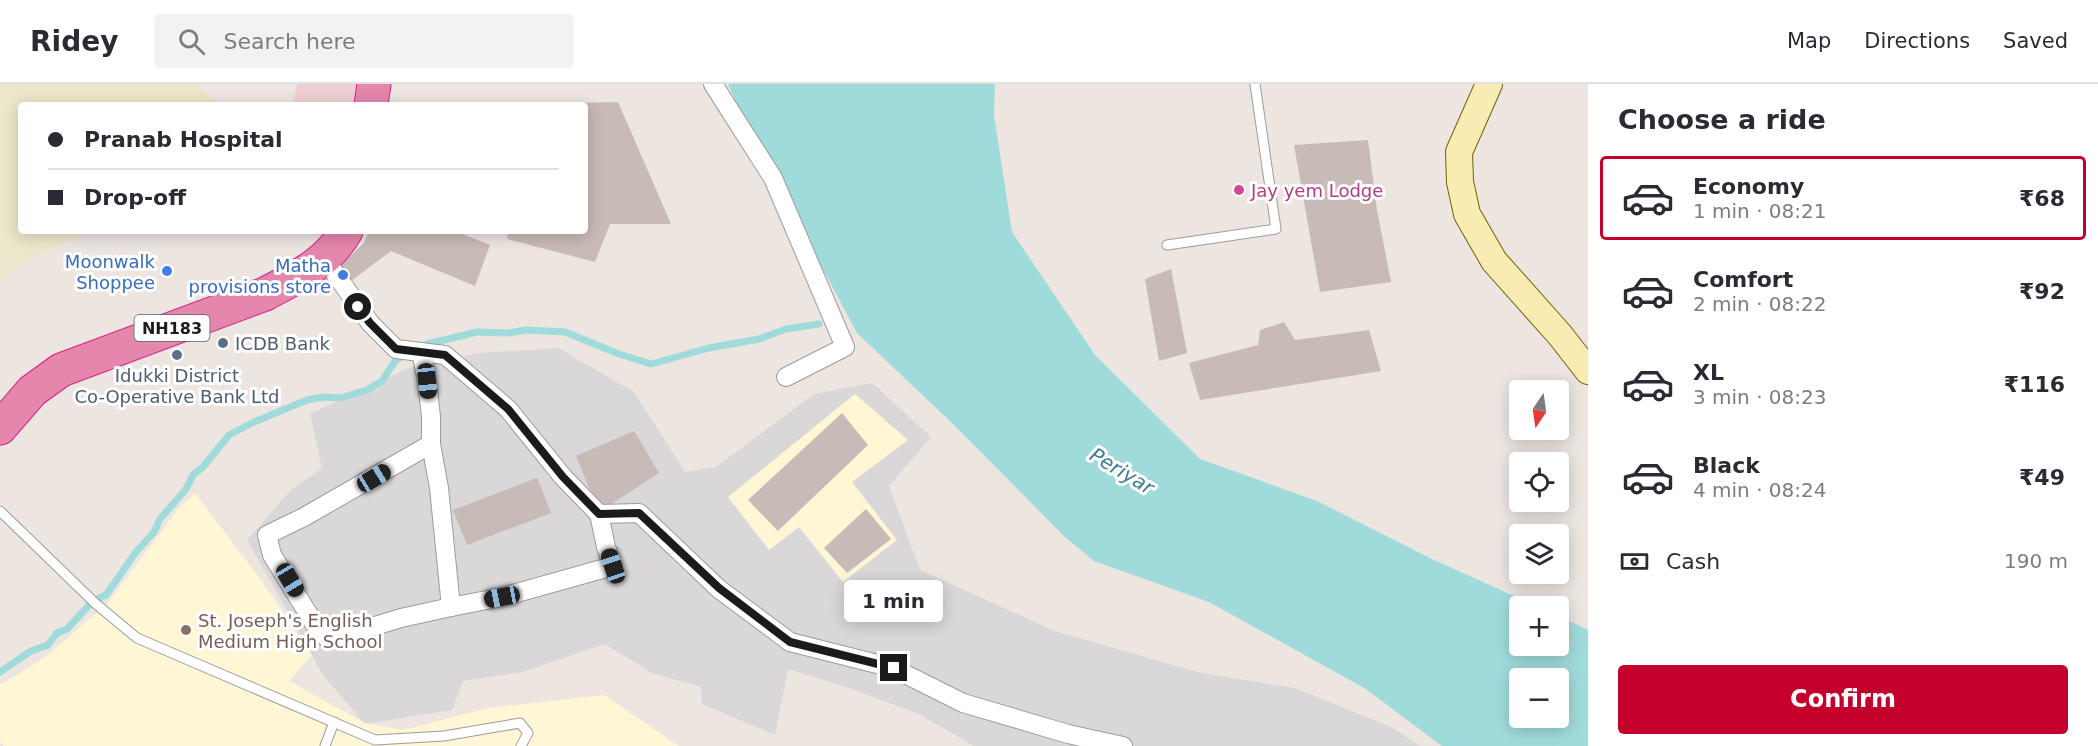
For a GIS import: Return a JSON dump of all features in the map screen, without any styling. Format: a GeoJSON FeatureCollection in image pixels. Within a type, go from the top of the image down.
{"type":"FeatureCollection","features":[{"type":"Feature","properties":{"kind":"highway"},"geometry":{"type":"LineString","coordinates":[[371,102],[374,84]]}},
{"type":"Feature","properties":{"kind":"highway","name":"NH183"},"geometry":{"type":"LineString","coordinates":[[0,428],[32,391],[62,370],[265,294],[325,259],[344,234]]}},
{"type":"Feature","properties":{"kind":"street"},"geometry":{"type":"LineString","coordinates":[[713,84],[773,178],[845,347],[786,377]]}},
{"type":"Feature","properties":{"kind":"street"},"geometry":{"type":"LineString","coordinates":[[1489,84],[1459,152],[1460,182],[1467,214],[1494,261],[1560,335],[1588,371]]}},
{"type":"Feature","properties":{"kind":"street"},"geometry":{"type":"LineString","coordinates":[[325,259],[370,323],[396,349],[445,355],[508,409],[563,477],[599,514],[613,566],[502,597],[402,618],[329,640],[317,628],[272,555],[267,535],[304,517],[431,444]]}},
{"type":"Feature","properties":{"kind":"street"},"geometry":{"type":"LineString","coordinates":[[421,352],[431,417],[431,444],[439,488],[451,607]]}},
{"type":"Feature","properties":{"kind":"street"},"geometry":{"type":"LineString","coordinates":[[599,514],[639,513],[719,588],[790,642],[894,668],[963,703],[1068,734],[1123,746]]}},
{"type":"Feature","properties":{"kind":"lane"},"geometry":{"type":"LineString","coordinates":[[1167,245],[1276,229],[1255,84]]}},
{"type":"Feature","properties":{"kind":"lane"},"geometry":{"type":"LineString","coordinates":[[0,511],[96,604],[137,638],[375,740],[444,736],[520,723],[528,732],[521,746]]}},
{"type":"Feature","properties":{"kind":"lane"},"geometry":{"type":"LineString","coordinates":[[325,746],[334,722]]}},
{"type":"Feature","properties":{"kind":"shaded area"},"geometry":{"type":"Polygon","coordinates":[[[0,84],[197,84],[217,102],[18,102],[18,234],[82,234],[17,265],[0,283],[0,84]]]}},
{"type":"Feature","properties":{"kind":"shaded area"},"geometry":{"type":"Polygon","coordinates":[[[297,84],[365,84],[361,102],[294,102],[297,84]]]}},
{"type":"Feature","properties":{"kind":"shaded area"},"geometry":{"type":"Polygon","coordinates":[[[558,348],[634,392],[685,472],[716,467],[814,394],[872,383],[931,437],[889,486],[920,570],[1055,631],[1197,672],[1295,688],[1391,727],[1420,746],[974,746],[919,714],[849,688],[788,669],[775,735],[702,704],[701,687],[652,673],[605,644],[522,672],[463,681],[452,710],[365,724],[323,675],[247,540],[292,489],[322,468],[310,414],[409,368],[479,353],[558,348]]]}},
{"type":"Feature","properties":{"kind":"shaded area"},"geometry":{"type":"Polygon","coordinates":[[[855,394],[908,440],[852,482],[897,540],[843,582],[799,527],[769,550],[728,497],[855,394]]]}},
{"type":"Feature","properties":{"kind":"shaded area","name":"St. Joseph's English Medium High School"},"geometry":{"type":"Polygon","coordinates":[[[195,493],[261,580],[312,655],[289,681],[365,723],[403,730],[488,708],[604,695],[679,746],[4,746],[0,742],[0,685],[44,658],[106,605],[179,508],[195,493]]]}},
{"type":"Feature","properties":{"kind":"water","name":"Periyar"},"geometry":{"type":"Polygon","coordinates":[[[728,84],[995,84],[994,115],[1012,232],[1095,355],[1200,459],[1317,501],[1432,559],[1514,596],[1509,596],[1509,656],[1569,656],[1569,621],[1588,630],[1588,746],[1442,746],[1366,689],[1209,602],[1094,561],[1065,537],[953,424],[857,333],[743,119],[728,84]]]}},
{"type":"Feature","properties":{"kind":"building"},"geometry":{"type":"Polygon","coordinates":[[[618,102],[671,224],[610,224],[595,262],[507,239],[508,234],[588,234],[588,103],[618,102]]]}},
{"type":"Feature","properties":{"kind":"building"},"geometry":{"type":"Polygon","coordinates":[[[1368,140],[1377,210],[1391,282],[1320,292],[1294,145],[1368,140]]]}},
{"type":"Feature","properties":{"kind":"building"},"geometry":{"type":"Polygon","coordinates":[[[368,234],[462,234],[490,245],[475,286],[391,251],[351,281],[338,268],[364,243],[368,234]]]}},
{"type":"Feature","properties":{"kind":"building"},"geometry":{"type":"Polygon","coordinates":[[[1171,269],[1187,353],[1159,361],[1145,279],[1171,269]]]}},
{"type":"Feature","properties":{"kind":"building"},"geometry":{"type":"Polygon","coordinates":[[[1284,322],[1295,340],[1369,330],[1381,371],[1200,400],[1189,363],[1258,345],[1260,330],[1284,322]]]}},
{"type":"Feature","properties":{"kind":"building"},"geometry":{"type":"Polygon","coordinates":[[[842,413],[868,445],[778,531],[748,500],[842,413]]]}},
{"type":"Feature","properties":{"kind":"building"},"geometry":{"type":"Polygon","coordinates":[[[634,431],[659,473],[599,512],[576,456],[634,431]]]}},
{"type":"Feature","properties":{"kind":"building"},"geometry":{"type":"Polygon","coordinates":[[[537,478],[551,513],[467,545],[453,510],[537,478]]]}},
{"type":"Feature","properties":{"kind":"building"},"geometry":{"type":"Polygon","coordinates":[[[866,509],[891,539],[847,573],[824,548],[866,509]]]}},
{"type":"Feature","properties":{"kind":"waterway"},"geometry":{"type":"LineString","coordinates":[[427,344],[477,332],[508,333],[526,330],[565,332],[651,364],[709,348],[759,339],[786,329],[819,324]]}},
{"type":"Feature","properties":{"kind":"waterway"},"geometry":{"type":"LineString","coordinates":[[0,672],[31,651],[48,645],[57,633],[67,629],[93,601],[106,595],[136,552],[154,532],[160,519],[186,489],[193,475],[203,467],[229,435],[307,400],[323,397],[340,398],[367,390],[382,381],[395,361],[405,355]]}},
{"type":"Feature","properties":{"kind":"place","name":"Jay yem Lodge"},"geometry":{"type":"Point","coordinates":[1239,190]}},
{"type":"Feature","properties":{"kind":"place","name":"Moonwalk Shoppee"},"geometry":{"type":"Point","coordinates":[167,271]}},
{"type":"Feature","properties":{"kind":"place","name":"Matha provisions store"},"geometry":{"type":"Point","coordinates":[343,275]}},
{"type":"Feature","properties":{"kind":"place","name":"ICDB Bank"},"geometry":{"type":"Point","coordinates":[223,343]}},
{"type":"Feature","properties":{"kind":"place","name":"Idukki District Co-Operative Bank Ltd"},"geometry":{"type":"Point","coordinates":[177,355]}},
{"type":"Feature","properties":{"kind":"place","name":"St. Joseph's English Medium High School"},"geometry":{"type":"Point","coordinates":[186,630]}},
{"type":"Feature","properties":{"kind":"route"},"geometry":{"type":"LineString","coordinates":[[358,307],[370,323],[396,349],[445,355],[508,409],[563,477],[599,514],[639,513],[719,588],[790,642],[894,668]]}}]}
